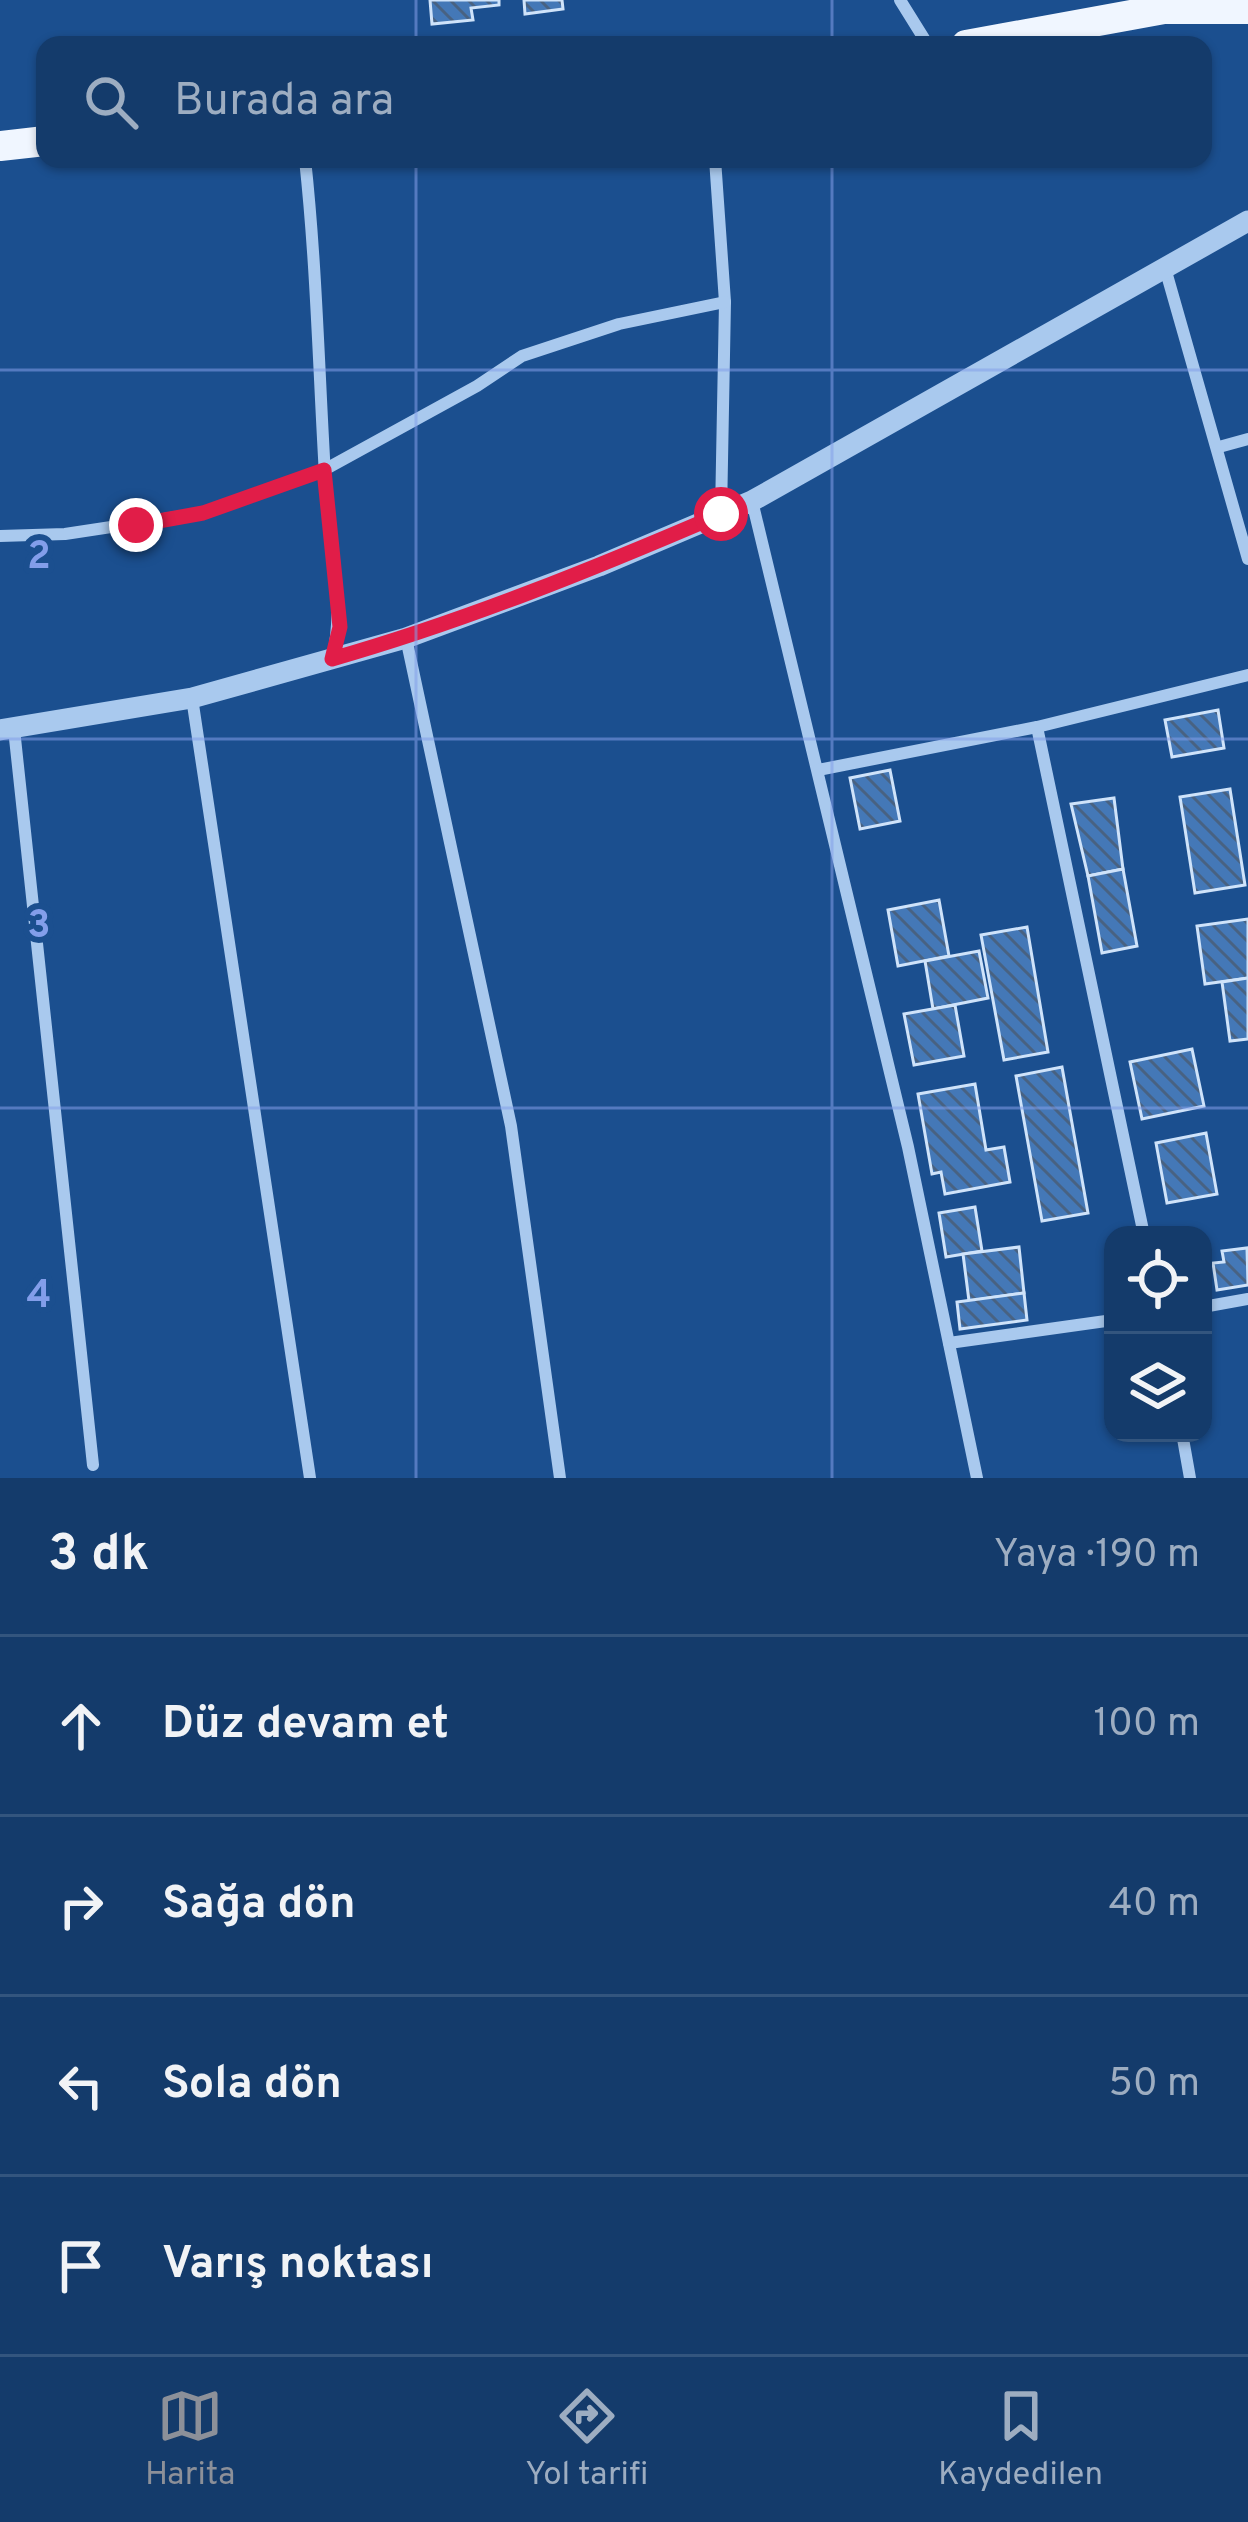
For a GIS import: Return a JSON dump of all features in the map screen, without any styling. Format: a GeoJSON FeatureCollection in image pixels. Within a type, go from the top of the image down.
{"type":"FeatureCollection","features":[{"type":"Feature","properties":{"kind":"main road"},"geometry":{"type":"LineString","coordinates":[[1009,36],[1163,4],[1248,9]]}},
{"type":"Feature","properties":{"kind":"main road"},"geometry":{"type":"LineString","coordinates":[[0,146],[36,142]]}},
{"type":"Feature","properties":{"kind":"street"},"geometry":{"type":"LineString","coordinates":[[900,0],[922,36]]}},
{"type":"Feature","properties":{"kind":"street"},"geometry":{"type":"LineString","coordinates":[[306,168],[318,276],[324,470],[340,627],[332,659]]}},
{"type":"Feature","properties":{"kind":"street"},"geometry":{"type":"LineString","coordinates":[[716,168],[724,302],[721,514]]}},
{"type":"Feature","properties":{"kind":"street"},"geometry":{"type":"LineString","coordinates":[[93,1465],[7,730],[193,698],[406,638],[599,566],[752,501],[1248,221]]}},
{"type":"Feature","properties":{"kind":"street"},"geometry":{"type":"LineString","coordinates":[[1165,268],[1248,559]]}},
{"type":"Feature","properties":{"kind":"street"},"geometry":{"type":"LineString","coordinates":[[0,536],[65,534],[203,513],[324,470],[522,356],[619,324],[724,302]]}},
{"type":"Feature","properties":{"kind":"street"},"geometry":{"type":"LineString","coordinates":[[1219,448],[1248,439]]}},
{"type":"Feature","properties":{"kind":"street"},"geometry":{"type":"LineString","coordinates":[[752,501],[908,1147],[977,1478]]}},
{"type":"Feature","properties":{"kind":"street"},"geometry":{"type":"LineString","coordinates":[[406,638],[511,1126],[560,1478]]}},
{"type":"Feature","properties":{"kind":"street"},"geometry":{"type":"LineString","coordinates":[[818,770],[1037,727],[1248,676]]}},
{"type":"Feature","properties":{"kind":"street"},"geometry":{"type":"LineString","coordinates":[[193,698],[310,1478]]}},
{"type":"Feature","properties":{"kind":"street"},"geometry":{"type":"LineString","coordinates":[[1037,727],[1142,1226]]}},
{"type":"Feature","properties":{"kind":"street"},"geometry":{"type":"LineString","coordinates":[[1212,1305],[1248,1300]]}},
{"type":"Feature","properties":{"kind":"street"},"geometry":{"type":"LineString","coordinates":[[949,1343],[1104,1321]]}},
{"type":"Feature","properties":{"kind":"street"},"geometry":{"type":"LineString","coordinates":[[1184,1442],[1190,1478]]}},
{"type":"Feature","properties":{"kind":"building"},"geometry":{"type":"Polygon","coordinates":[[[430,0],[499,0],[499,5],[471,8],[473,20],[432,24],[430,0]]]}},
{"type":"Feature","properties":{"kind":"building"},"geometry":{"type":"Polygon","coordinates":[[[524,0],[562,0],[563,9],[525,14],[524,0]]]}},
{"type":"Feature","properties":{"kind":"building"},"geometry":{"type":"Polygon","coordinates":[[[1218,710],[1224,748],[1172,757],[1165,720],[1218,710]]]}},
{"type":"Feature","properties":{"kind":"building"},"geometry":{"type":"Polygon","coordinates":[[[890,770],[900,821],[860,829],[850,778],[890,770]]]}},
{"type":"Feature","properties":{"kind":"building"},"geometry":{"type":"Polygon","coordinates":[[[1230,789],[1245,885],[1195,893],[1180,797],[1230,789]]]}},
{"type":"Feature","properties":{"kind":"building"},"geometry":{"type":"Polygon","coordinates":[[[1114,798],[1123,869],[1088,876],[1071,804],[1114,798]]]}},
{"type":"Feature","properties":{"kind":"building"},"geometry":{"type":"Polygon","coordinates":[[[1123,869],[1137,946],[1102,953],[1088,876],[1123,869]]]}},
{"type":"Feature","properties":{"kind":"building"},"geometry":{"type":"Polygon","coordinates":[[[939,900],[949,956],[898,966],[888,910],[939,900]]]}},
{"type":"Feature","properties":{"kind":"building"},"geometry":{"type":"Polygon","coordinates":[[[1248,919],[1248,978],[1205,984],[1197,926],[1248,919]]]}},
{"type":"Feature","properties":{"kind":"building"},"geometry":{"type":"Polygon","coordinates":[[[1027,927],[1048,1052],[1004,1060],[981,935],[1027,927]]]}},
{"type":"Feature","properties":{"kind":"building"},"geometry":{"type":"Polygon","coordinates":[[[979,951],[988,998],[933,1009],[925,961],[979,951]]]}},
{"type":"Feature","properties":{"kind":"building"},"geometry":{"type":"Polygon","coordinates":[[[1248,978],[1248,1039],[1230,1041],[1222,982],[1248,978]]]}},
{"type":"Feature","properties":{"kind":"building"},"geometry":{"type":"Polygon","coordinates":[[[955,1005],[964,1056],[914,1065],[904,1014],[955,1005]]]}},
{"type":"Feature","properties":{"kind":"building"},"geometry":{"type":"Polygon","coordinates":[[[1192,1049],[1204,1106],[1142,1119],[1130,1062],[1192,1049]]]}},
{"type":"Feature","properties":{"kind":"building"},"geometry":{"type":"Polygon","coordinates":[[[1062,1067],[1088,1213],[1042,1221],[1016,1076],[1062,1067]]]}},
{"type":"Feature","properties":{"kind":"building"},"geometry":{"type":"Polygon","coordinates":[[[975,1084],[986,1150],[1004,1147],[1010,1182],[945,1194],[941,1172],[932,1174],[918,1094],[975,1084]]]}},
{"type":"Feature","properties":{"kind":"building"},"geometry":{"type":"Polygon","coordinates":[[[1206,1133],[1217,1194],[1167,1203],[1156,1143],[1206,1133]]]}},
{"type":"Feature","properties":{"kind":"building"},"geometry":{"type":"Polygon","coordinates":[[[975,1207],[982,1251],[946,1257],[939,1213],[975,1207]]]}},
{"type":"Feature","properties":{"kind":"building"},"geometry":{"type":"Polygon","coordinates":[[[1019,1247],[1024,1293],[969,1301],[963,1254],[1019,1247]]]}},
{"type":"Feature","properties":{"kind":"building"},"geometry":{"type":"Polygon","coordinates":[[[1247,1248],[1248,1285],[1217,1290],[1213,1263],[1224,1262],[1222,1251],[1247,1248]]]}},
{"type":"Feature","properties":{"kind":"building"},"geometry":{"type":"Polygon","coordinates":[[[1024,1293],[1027,1320],[960,1329],[957,1302],[1024,1293]]]}},
{"type":"Feature","properties":{"kind":"route"},"geometry":{"type":"LineString","coordinates":[[136,525],[203,513],[324,470],[340,627],[332,659],[406,638],[599,566],[721,514]]}}]}
